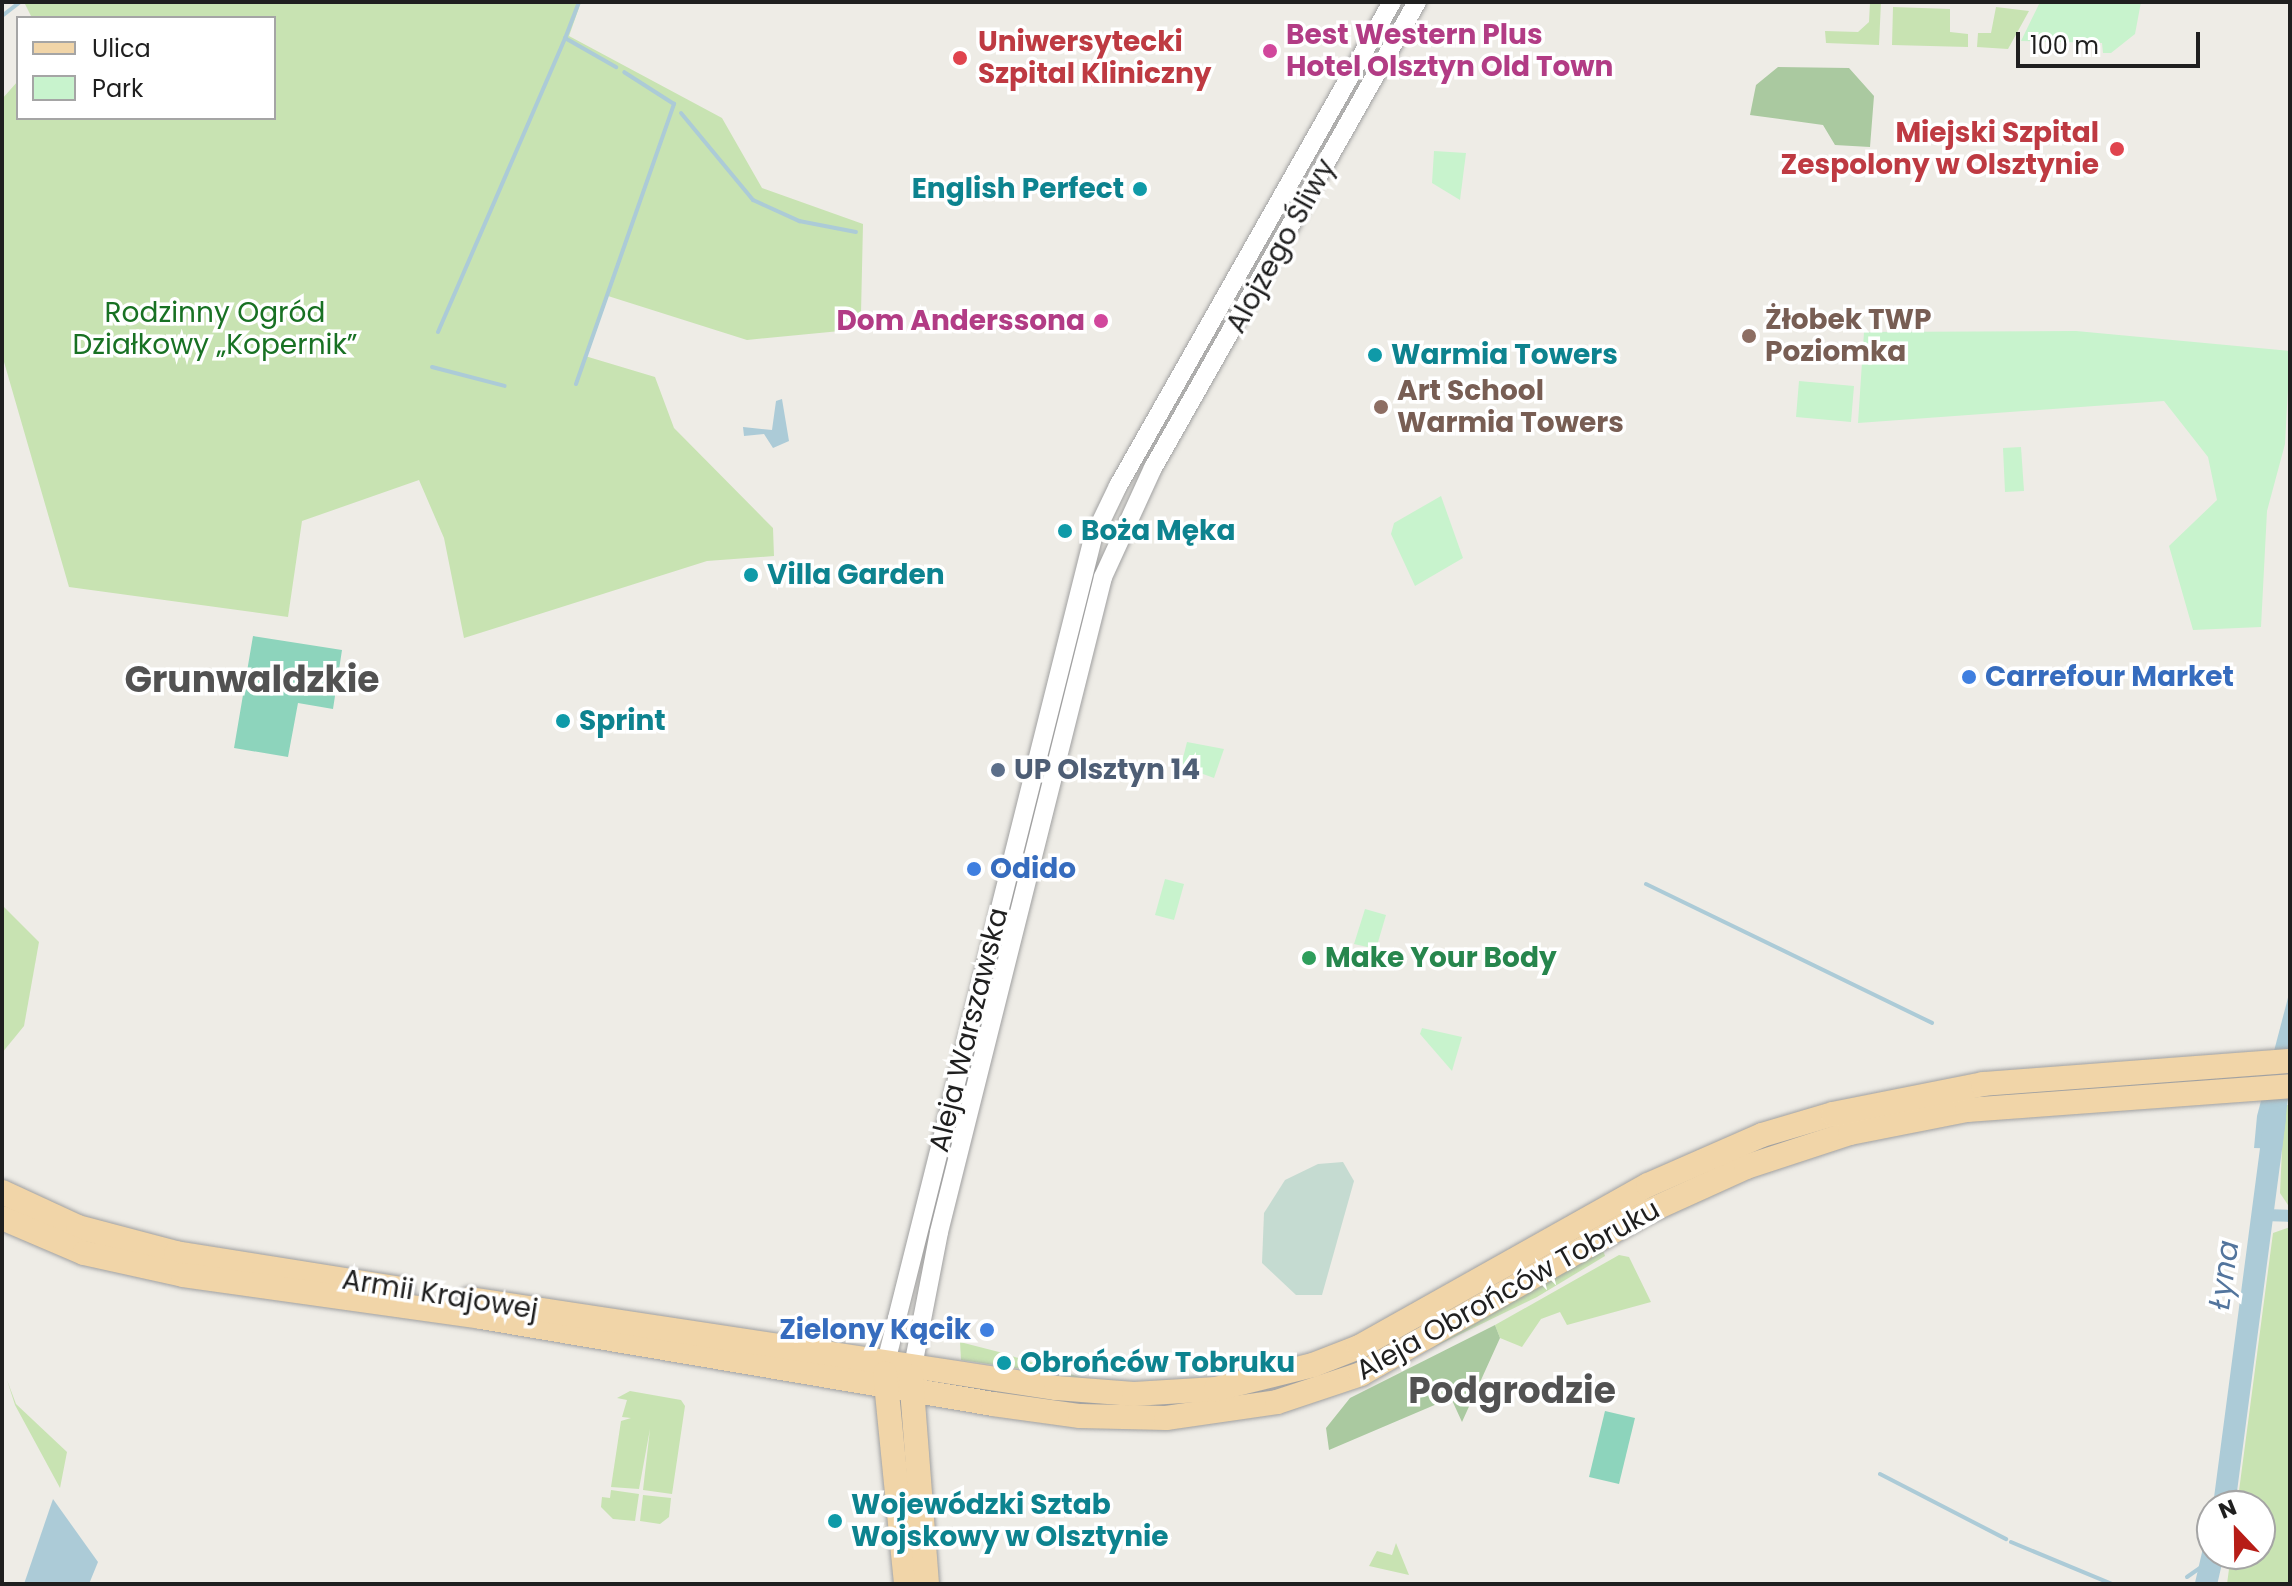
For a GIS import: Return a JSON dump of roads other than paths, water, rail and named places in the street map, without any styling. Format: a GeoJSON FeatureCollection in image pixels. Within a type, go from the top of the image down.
{"type":"FeatureCollection","features":[{"type":"Feature","properties":{"kind":"main road","name":"Aleja Obrońców Tobruku"},"geometry":{"type":"LineString","coordinates":[[886,1362],[1134,1394],[1254,1381],[1359,1347],[1627,1195],[1762,1135],[1879,1101],[1944,1089],[2290,1061]]}},
{"type":"Feature","properties":{"kind":"main road","name":"Aleja Obrońców Tobruku"},"geometry":{"type":"LineString","coordinates":[[884,1388],[1126,1419],[1223,1413],[1277,1402],[1395,1358],[1647,1212],[1803,1147],[1967,1110],[2290,1086]]}},
{"type":"Feature","properties":{"kind":"main road","name":"Armii Krajowej"},"geometry":{"type":"LineString","coordinates":[[2,1192],[67,1222],[228,1263],[886,1362]]}},
{"type":"Feature","properties":{"kind":"main road","name":"Armii Krajowej"},"geometry":{"type":"LineString","coordinates":[[2,1218],[58,1244],[183,1275],[481,1317],[884,1388]]}},
{"type":"Feature","properties":{"kind":"main road"},"geometry":{"type":"LineString","coordinates":[[58,1244],[67,1222]]}},
{"type":"Feature","properties":{"kind":"main road","name":"Aleja Warszawska"},"geometry":{"type":"LineString","coordinates":[[886,1362],[884,1388],[906,1584]]}},
{"type":"Feature","properties":{"kind":"main road","name":"Aleja Warszawska"},"geometry":{"type":"LineString","coordinates":[[913,1366],[910,1391],[927,1584]]}},
{"type":"Feature","properties":{"kind":"street","name":"Alojzego Śliwy"},"geometry":{"type":"LineString","coordinates":[[1118,486],[1392,2]]}},
{"type":"Feature","properties":{"kind":"street","name":"Alojzego Śliwy"},"geometry":{"type":"LineString","coordinates":[[1142,489],[1417,2]]}},
{"type":"Feature","properties":{"kind":"street","name":"Aleja Warszawska"},"geometry":{"type":"LineString","coordinates":[[886,1362],[1087,560],[1118,486]]}},
{"type":"Feature","properties":{"kind":"street","name":"Aleja Warszawska"},"geometry":{"type":"LineString","coordinates":[[913,1366],[939,1232],[1103,577],[1142,489]]}},
{"type":"Feature","properties":{"kind":"water"},"geometry":{"type":"Polygon","coordinates":[[[782,399],[789,441],[773,448],[764,434],[744,436],[743,427],[772,430],[776,401],[782,399]]]}},
{"type":"Feature","properties":{"kind":"water"},"geometry":{"type":"Polygon","coordinates":[[[2290,990],[2290,1081],[2282,1149],[2254,1148],[2257,1116],[2290,990]]]}},
{"type":"Feature","properties":{"kind":"water"},"geometry":{"type":"Polygon","coordinates":[[[53,1499],[98,1562],[89,1584],[24,1584],[53,1499]]]}},
{"type":"Feature","properties":{"kind":"waterway"},"geometry":{"type":"LineString","coordinates":[[2,16],[20,2]]}},
{"type":"Feature","properties":{"kind":"waterway"},"geometry":{"type":"LineString","coordinates":[[579,2],[565,38],[616,67]]}},
{"type":"Feature","properties":{"kind":"waterway"},"geometry":{"type":"LineString","coordinates":[[438,332],[565,38]]}},
{"type":"Feature","properties":{"kind":"waterway"},"geometry":{"type":"LineString","coordinates":[[576,384],[674,104],[624,72]]}},
{"type":"Feature","properties":{"kind":"waterway"},"geometry":{"type":"LineString","coordinates":[[681,113],[753,200],[799,221],[856,232]]}},
{"type":"Feature","properties":{"kind":"waterway"},"geometry":{"type":"LineString","coordinates":[[432,367],[505,386]]}},
{"type":"Feature","properties":{"kind":"waterway"},"geometry":{"type":"LineString","coordinates":[[1646,884],[1932,1023]]}},
{"type":"Feature","properties":{"kind":"waterway","name":"Łyna"},"geometry":{"type":"LineString","coordinates":[[2226,1490],[2275,1119]]}},
{"type":"Feature","properties":{"kind":"waterway"},"geometry":{"type":"LineString","coordinates":[[2264,1215],[2290,1216]]}},
{"type":"Feature","properties":{"kind":"waterway"},"geometry":{"type":"LineString","coordinates":[[1880,1474],[2006,1539]]}},
{"type":"Feature","properties":{"kind":"waterway"},"geometry":{"type":"LineString","coordinates":[[2011,1542],[2112,1584]]}},
{"type":"Feature","properties":{"kind":"waterway"},"geometry":{"type":"LineString","coordinates":[[2187,1577],[2197,1570]]}},
{"type":"Feature","properties":{"kind":"waterway","name":"Łyna"},"geometry":{"type":"LineString","coordinates":[[2206,1584],[2209,1570]]}},
{"type":"Feature","properties":{"kind":"place","name":"Best Western Plus Hotel Olsztyn Old Town"},"geometry":{"type":"Point","coordinates":[1270,51]}},
{"type":"Feature","properties":{"kind":"place","name":"Uniwersytecki Szpital Kliniczny"},"geometry":{"type":"Point","coordinates":[960,58]}},
{"type":"Feature","properties":{"kind":"place","name":"Miejski Szpital Zespolony w Olsztynie"},"geometry":{"type":"Point","coordinates":[2117,149]}},
{"type":"Feature","properties":{"kind":"place","name":"English Perfect"},"geometry":{"type":"Point","coordinates":[1140,189]}},
{"type":"Feature","properties":{"kind":"place","name":"Dom Anderssona"},"geometry":{"type":"Point","coordinates":[1101,321]}},
{"type":"Feature","properties":{"kind":"place","name":"Żłobek TWP Poziomka"},"geometry":{"type":"Point","coordinates":[1749,336]}},
{"type":"Feature","properties":{"kind":"place","name":"Warmia Towers"},"geometry":{"type":"Point","coordinates":[1375,355]}},
{"type":"Feature","properties":{"kind":"place","name":"Art School Warmia Towers"},"geometry":{"type":"Point","coordinates":[1381,407]}},
{"type":"Feature","properties":{"kind":"place","name":"Boża Męka"},"geometry":{"type":"Point","coordinates":[1065,531]}},
{"type":"Feature","properties":{"kind":"place","name":"Villa Garden"},"geometry":{"type":"Point","coordinates":[751,575]}},
{"type":"Feature","properties":{"kind":"place","name":"Carrefour Market"},"geometry":{"type":"Point","coordinates":[1969,677]}},
{"type":"Feature","properties":{"kind":"place","name":"Sprint"},"geometry":{"type":"Point","coordinates":[563,721]}},
{"type":"Feature","properties":{"kind":"place","name":"UP Olsztyn 14"},"geometry":{"type":"Point","coordinates":[998,770]}},
{"type":"Feature","properties":{"kind":"place","name":"Odido"},"geometry":{"type":"Point","coordinates":[974,869]}},
{"type":"Feature","properties":{"kind":"place","name":"Make Your Body"},"geometry":{"type":"Point","coordinates":[1309,958]}},
{"type":"Feature","properties":{"kind":"place","name":"Zielony Kącik"},"geometry":{"type":"Point","coordinates":[987,1330]}},
{"type":"Feature","properties":{"kind":"place","name":"Obrońców Tobruku"},"geometry":{"type":"Point","coordinates":[1004,1363]}},
{"type":"Feature","properties":{"kind":"place","name":"Wojewódzki Sztab Wojskowy w Olsztynie"},"geometry":{"type":"Point","coordinates":[835,1521]}},
{"type":"Feature","properties":{"kind":"district","name":"Grunwaldzkie"},"geometry":{"type":"Point","coordinates":[252,680]}},
{"type":"Feature","properties":{"kind":"district","name":"Podgrodzie"},"geometry":{"type":"Point","coordinates":[1512,1391]}},
{"type":"Feature","properties":{"kind":"park label","name":"Rodzinny Ogród Działkowy „Kopernik”"},"geometry":{"type":"Point","coordinates":[215,329]}}]}
